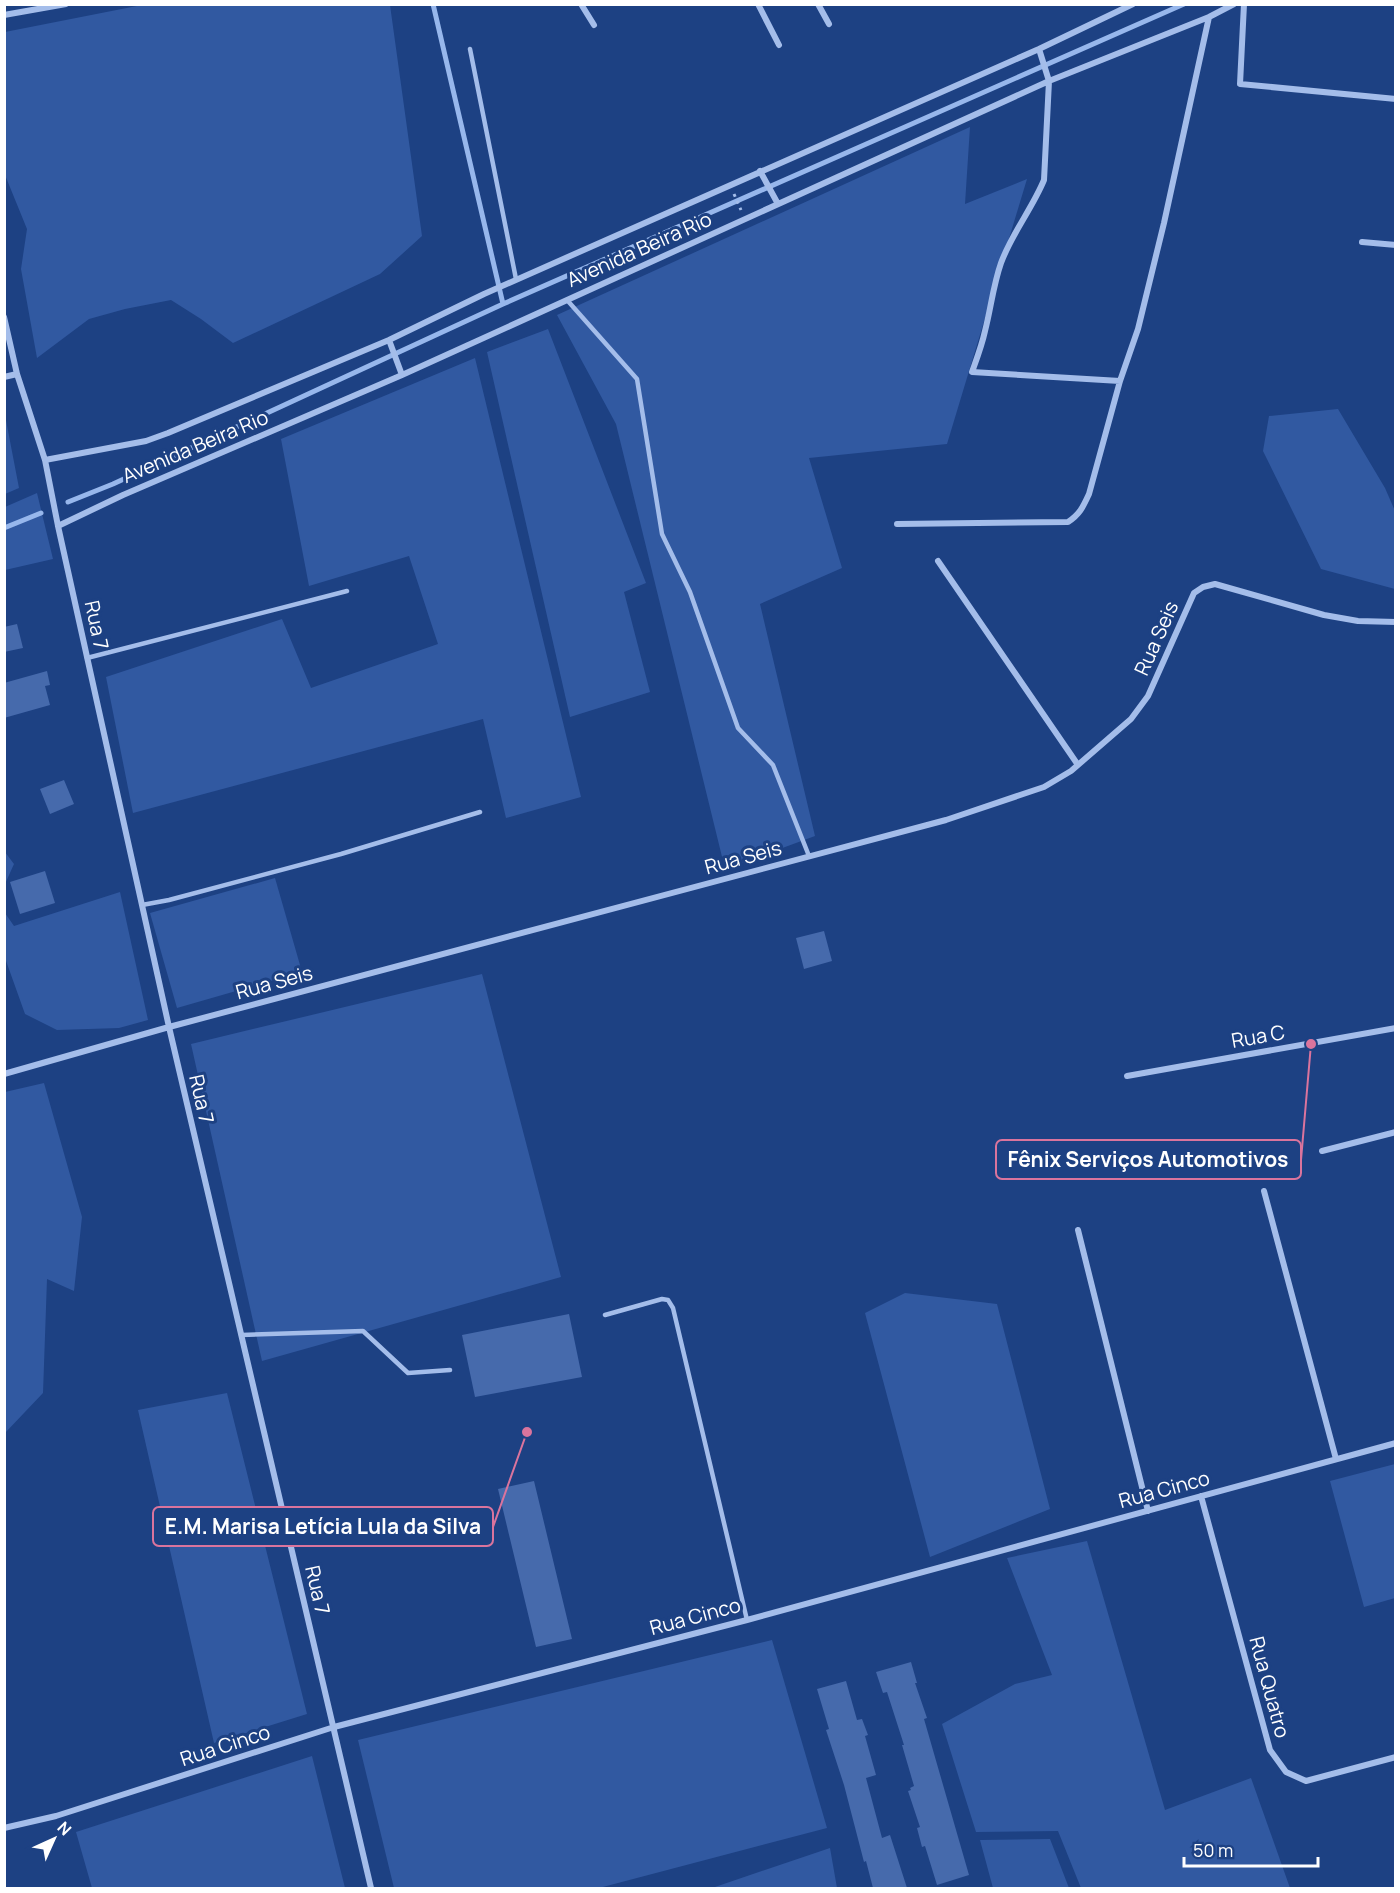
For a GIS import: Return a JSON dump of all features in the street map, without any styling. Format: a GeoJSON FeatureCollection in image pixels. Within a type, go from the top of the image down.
{"type":"FeatureCollection","features":[{"type":"Feature","properties":{"kind":"street"},"geometry":{"type":"LineString","coordinates":[[4,15],[66,4]]}},
{"type":"Feature","properties":{"kind":"street"},"geometry":{"type":"LineString","coordinates":[[581,4],[594,25]]}},
{"type":"Feature","properties":{"kind":"street"},"geometry":{"type":"LineString","coordinates":[[758,4],[779,45]]}},
{"type":"Feature","properties":{"kind":"street"},"geometry":{"type":"LineString","coordinates":[[818,4],[829,24]]}},
{"type":"Feature","properties":{"kind":"street","name":"Avenida Beira Rio"},"geometry":{"type":"LineString","coordinates":[[45,460],[146,441],[390,343],[491,290],[1039,49],[1133,4]]}},
{"type":"Feature","properties":{"kind":"street","name":"Avenida Beira Rio"},"geometry":{"type":"LineString","coordinates":[[58,526],[123,495],[402,375],[1048,78],[1209,16],[1234,4]]}},
{"type":"Feature","properties":{"kind":"street"},"geometry":{"type":"LineString","coordinates":[[1244,4],[1240,84],[1395,99]]}},
{"type":"Feature","properties":{"kind":"street"},"geometry":{"type":"LineString","coordinates":[[897,524],[1068,522],[1082,510],[1089,494],[1120,381],[1138,329],[1164,223],[1209,16]]}},
{"type":"Feature","properties":{"kind":"street"},"geometry":{"type":"LineString","coordinates":[[1039,49],[1048,78],[1044,180],[1001,262],[985,332],[972,372],[1120,381]]}},
{"type":"Feature","properties":{"kind":"street"},"geometry":{"type":"LineString","coordinates":[[760,171],[778,204]]}},
{"type":"Feature","properties":{"kind":"street"},"geometry":{"type":"LineString","coordinates":[[1362,242],[1395,245]]}},
{"type":"Feature","properties":{"kind":"street","name":"Rua 7"},"geometry":{"type":"LineString","coordinates":[[4,317],[17,374],[45,460],[169,1027],[371,1888]]}},
{"type":"Feature","properties":{"kind":"street"},"geometry":{"type":"LineString","coordinates":[[390,343],[402,375]]}},
{"type":"Feature","properties":{"kind":"street"},"geometry":{"type":"LineString","coordinates":[[4,377],[17,374]]}},
{"type":"Feature","properties":{"kind":"street"},"geometry":{"type":"LineString","coordinates":[[938,561],[1078,765]]}},
{"type":"Feature","properties":{"kind":"street","name":"Rua Seis"},"geometry":{"type":"LineString","coordinates":[[4,1074],[169,1027],[946,820],[1044,787],[1071,771],[1131,719],[1148,696],[1194,593],[1203,587],[1215,584],[1324,615],[1358,621],[1395,622]]}},
{"type":"Feature","properties":{"kind":"street","name":"Rua C"},"geometry":{"type":"LineString","coordinates":[[1127,1076],[1395,1028]]}},
{"type":"Feature","properties":{"kind":"street"},"geometry":{"type":"LineString","coordinates":[[1322,1150],[1395,1132]]}},
{"type":"Feature","properties":{"kind":"street"},"geometry":{"type":"LineString","coordinates":[[1264,1191],[1336,1459]]}},
{"type":"Feature","properties":{"kind":"street"},"geometry":{"type":"LineString","coordinates":[[1078,1230],[1148,1511]]}},
{"type":"Feature","properties":{"kind":"street","name":"Rua Cinco"},"geometry":{"type":"LineString","coordinates":[[4,1828],[56,1816],[334,1727],[747,1620],[1395,1443]]}},
{"type":"Feature","properties":{"kind":"street","name":"Rua Quatro"},"geometry":{"type":"LineString","coordinates":[[1201,1496],[1270,1750],[1286,1772],[1306,1780],[1395,1757]]}},
{"type":"Feature","properties":{"kind":"lane"},"geometry":{"type":"LineString","coordinates":[[470,49],[516,279]]}},
{"type":"Feature","properties":{"kind":"lane"},"geometry":{"type":"LineString","coordinates":[[567,300],[637,379],[662,534],[690,592],[738,728],[773,765],[809,856]]}},
{"type":"Feature","properties":{"kind":"lane"},"geometry":{"type":"LineString","coordinates":[[87,658],[347,591]]}},
{"type":"Feature","properties":{"kind":"lane"},"geometry":{"type":"LineString","coordinates":[[142,905],[169,900],[341,854],[480,812]]}},
{"type":"Feature","properties":{"kind":"lane"},"geometry":{"type":"LineString","coordinates":[[605,1315],[662,1299],[668,1300],[674,1308],[747,1620]]}},
{"type":"Feature","properties":{"kind":"lane"},"geometry":{"type":"LineString","coordinates":[[241,1335],[363,1331],[408,1373],[450,1370]]}},
{"type":"Feature","properties":{"kind":"path"},"geometry":{"type":"LineString","coordinates":[[730,184],[745,219]]}},
{"type":"Feature","properties":{"kind":"shaded area"},"geometry":{"type":"Polygon","coordinates":[[[147,4],[390,5],[422,236],[380,274],[233,343],[171,300],[89,319],[37,358],[21,269],[27,229],[5,175],[5,32],[147,4]]]}},
{"type":"Feature","properties":{"kind":"shaded area"},"geometry":{"type":"Polygon","coordinates":[[[970,127],[965,204],[1027,179],[947,444],[809,458],[842,568],[760,604],[815,836],[725,869],[616,424],[557,315],[970,127]]]}},
{"type":"Feature","properties":{"kind":"shaded area"},"geometry":{"type":"Polygon","coordinates":[[[548,329],[646,583],[624,592],[650,692],[570,717],[487,352],[548,329]]]}},
{"type":"Feature","properties":{"kind":"shaded area"},"geometry":{"type":"Polygon","coordinates":[[[475,358],[581,797],[506,818],[483,719],[133,813],[106,677],[282,619],[311,688],[438,644],[409,556],[309,586],[281,439],[475,358]]]}},
{"type":"Feature","properties":{"kind":"shaded area"},"geometry":{"type":"Polygon","coordinates":[[[1338,409],[1385,488],[1395,511],[1395,589],[1321,569],[1263,451],[1269,416],[1338,409]]]}},
{"type":"Feature","properties":{"kind":"shaded area"},"geometry":{"type":"Polygon","coordinates":[[[5,415],[19,488],[4,494],[5,415]]]}},
{"type":"Feature","properties":{"kind":"shaded area"},"geometry":{"type":"Polygon","coordinates":[[[37,493],[53,559],[5,570],[5,507],[37,493]]]}},
{"type":"Feature","properties":{"kind":"shaded area"},"geometry":{"type":"Polygon","coordinates":[[[5,852],[14,864],[5,884],[5,852]]]}},
{"type":"Feature","properties":{"kind":"shaded area"},"geometry":{"type":"Polygon","coordinates":[[[275,878],[302,972],[177,1008],[150,913],[275,878]]]}},
{"type":"Feature","properties":{"kind":"shaded area"},"geometry":{"type":"Polygon","coordinates":[[[120,892],[148,1020],[119,1028],[57,1030],[25,1014],[5,958],[5,913],[14,926],[120,892]]]}},
{"type":"Feature","properties":{"kind":"shaded area"},"geometry":{"type":"Polygon","coordinates":[[[482,974],[561,1277],[262,1361],[191,1044],[482,974]]]}},
{"type":"Feature","properties":{"kind":"shaded area"},"geometry":{"type":"Polygon","coordinates":[[[44,1083],[82,1217],[74,1291],[47,1279],[43,1393],[5,1433],[5,1092],[44,1083]]]}},
{"type":"Feature","properties":{"kind":"shaded area"},"geometry":{"type":"Polygon","coordinates":[[[905,1293],[997,1304],[1050,1509],[930,1557],[865,1313],[905,1293]]]}},
{"type":"Feature","properties":{"kind":"shaded area"},"geometry":{"type":"Polygon","coordinates":[[[227,1393],[307,1714],[214,1743],[138,1410],[227,1393]]]}},
{"type":"Feature","properties":{"kind":"shaded area"},"geometry":{"type":"Polygon","coordinates":[[[1395,1464],[1395,1598],[1364,1607],[1330,1481],[1395,1464]]]}},
{"type":"Feature","properties":{"kind":"shaded area"},"geometry":{"type":"Polygon","coordinates":[[[1087,1541],[1165,1810],[1251,1778],[1290,1888],[1081,1888],[1058,1831],[976,1832],[942,1724],[1015,1684],[1052,1675],[1007,1558],[1087,1541]]]}},
{"type":"Feature","properties":{"kind":"shaded area"},"geometry":{"type":"Polygon","coordinates":[[[772,1640],[827,1828],[599,1888],[394,1888],[358,1740],[772,1640]]]}},
{"type":"Feature","properties":{"kind":"shaded area"},"geometry":{"type":"Polygon","coordinates":[[[312,1756],[345,1888],[92,1888],[76,1832],[312,1756]]]}},
{"type":"Feature","properties":{"kind":"shaded area"},"geometry":{"type":"Polygon","coordinates":[[[1050,1839],[1069,1888],[993,1888],[980,1840],[1050,1839]]]}},
{"type":"Feature","properties":{"kind":"shaded area"},"geometry":{"type":"Polygon","coordinates":[[[830,1848],[837,1888],[712,1888],[830,1848]]]}},
{"type":"Feature","properties":{"kind":"building"},"geometry":{"type":"Polygon","coordinates":[[[17,624],[23,648],[4,652],[4,627],[17,624]]]}},
{"type":"Feature","properties":{"kind":"building"},"geometry":{"type":"Polygon","coordinates":[[[47,671],[50,685],[45,686],[50,705],[4,718],[4,683],[47,671]]]}},
{"type":"Feature","properties":{"kind":"building"},"geometry":{"type":"Polygon","coordinates":[[[64,780],[74,804],[50,814],[40,789],[64,780]]]}},
{"type":"Feature","properties":{"kind":"building"},"geometry":{"type":"Polygon","coordinates":[[[45,871],[55,903],[20,914],[10,882],[45,871]]]}},
{"type":"Feature","properties":{"kind":"building"},"geometry":{"type":"Polygon","coordinates":[[[824,931],[832,961],[804,969],[796,938],[824,931]]]}},
{"type":"Feature","properties":{"kind":"building"},"geometry":{"type":"Polygon","coordinates":[[[569,1314],[582,1377],[475,1397],[462,1335],[569,1314]]]}},
{"type":"Feature","properties":{"kind":"building"},"geometry":{"type":"Polygon","coordinates":[[[534,1481],[572,1639],[536,1647],[498,1489],[534,1481]]]}},
{"type":"Feature","properties":{"kind":"building"},"geometry":{"type":"Polygon","coordinates":[[[911,1662],[917,1683],[915,1683],[927,1718],[924,1719],[969,1875],[937,1885],[925,1846],[922,1847],[917,1828],[920,1827],[908,1791],[914,1786],[902,1745],[904,1745],[887,1692],[883,1693],[876,1672],[911,1662]]]}},
{"type":"Feature","properties":{"kind":"building"},"geometry":{"type":"Polygon","coordinates":[[[846,1681],[857,1720],[862,1719],[868,1735],[865,1736],[876,1775],[866,1778],[882,1838],[890,1835],[907,1888],[873,1888],[866,1861],[864,1862],[844,1785],[826,1730],[829,1729],[817,1689],[846,1681]]]}},
{"type":"Feature","properties":{"kind":"waterway"},"geometry":{"type":"LineString","coordinates":[[68,502],[113,484],[503,304],[433,4]]}},
{"type":"Feature","properties":{"kind":"waterway"},"geometry":{"type":"LineString","coordinates":[[503,304],[1184,4]]}},
{"type":"Feature","properties":{"kind":"waterway"},"geometry":{"type":"LineString","coordinates":[[4,528],[41,513]]}},
{"type":"Feature","properties":{"kind":"place","name":"Fênix Serviços Automotivos"},"geometry":{"type":"Point","coordinates":[1311,1044]}},
{"type":"Feature","properties":{"kind":"place","name":"E.M. Marisa Letícia Lula da Silva"},"geometry":{"type":"Point","coordinates":[527,1432]}}]}
